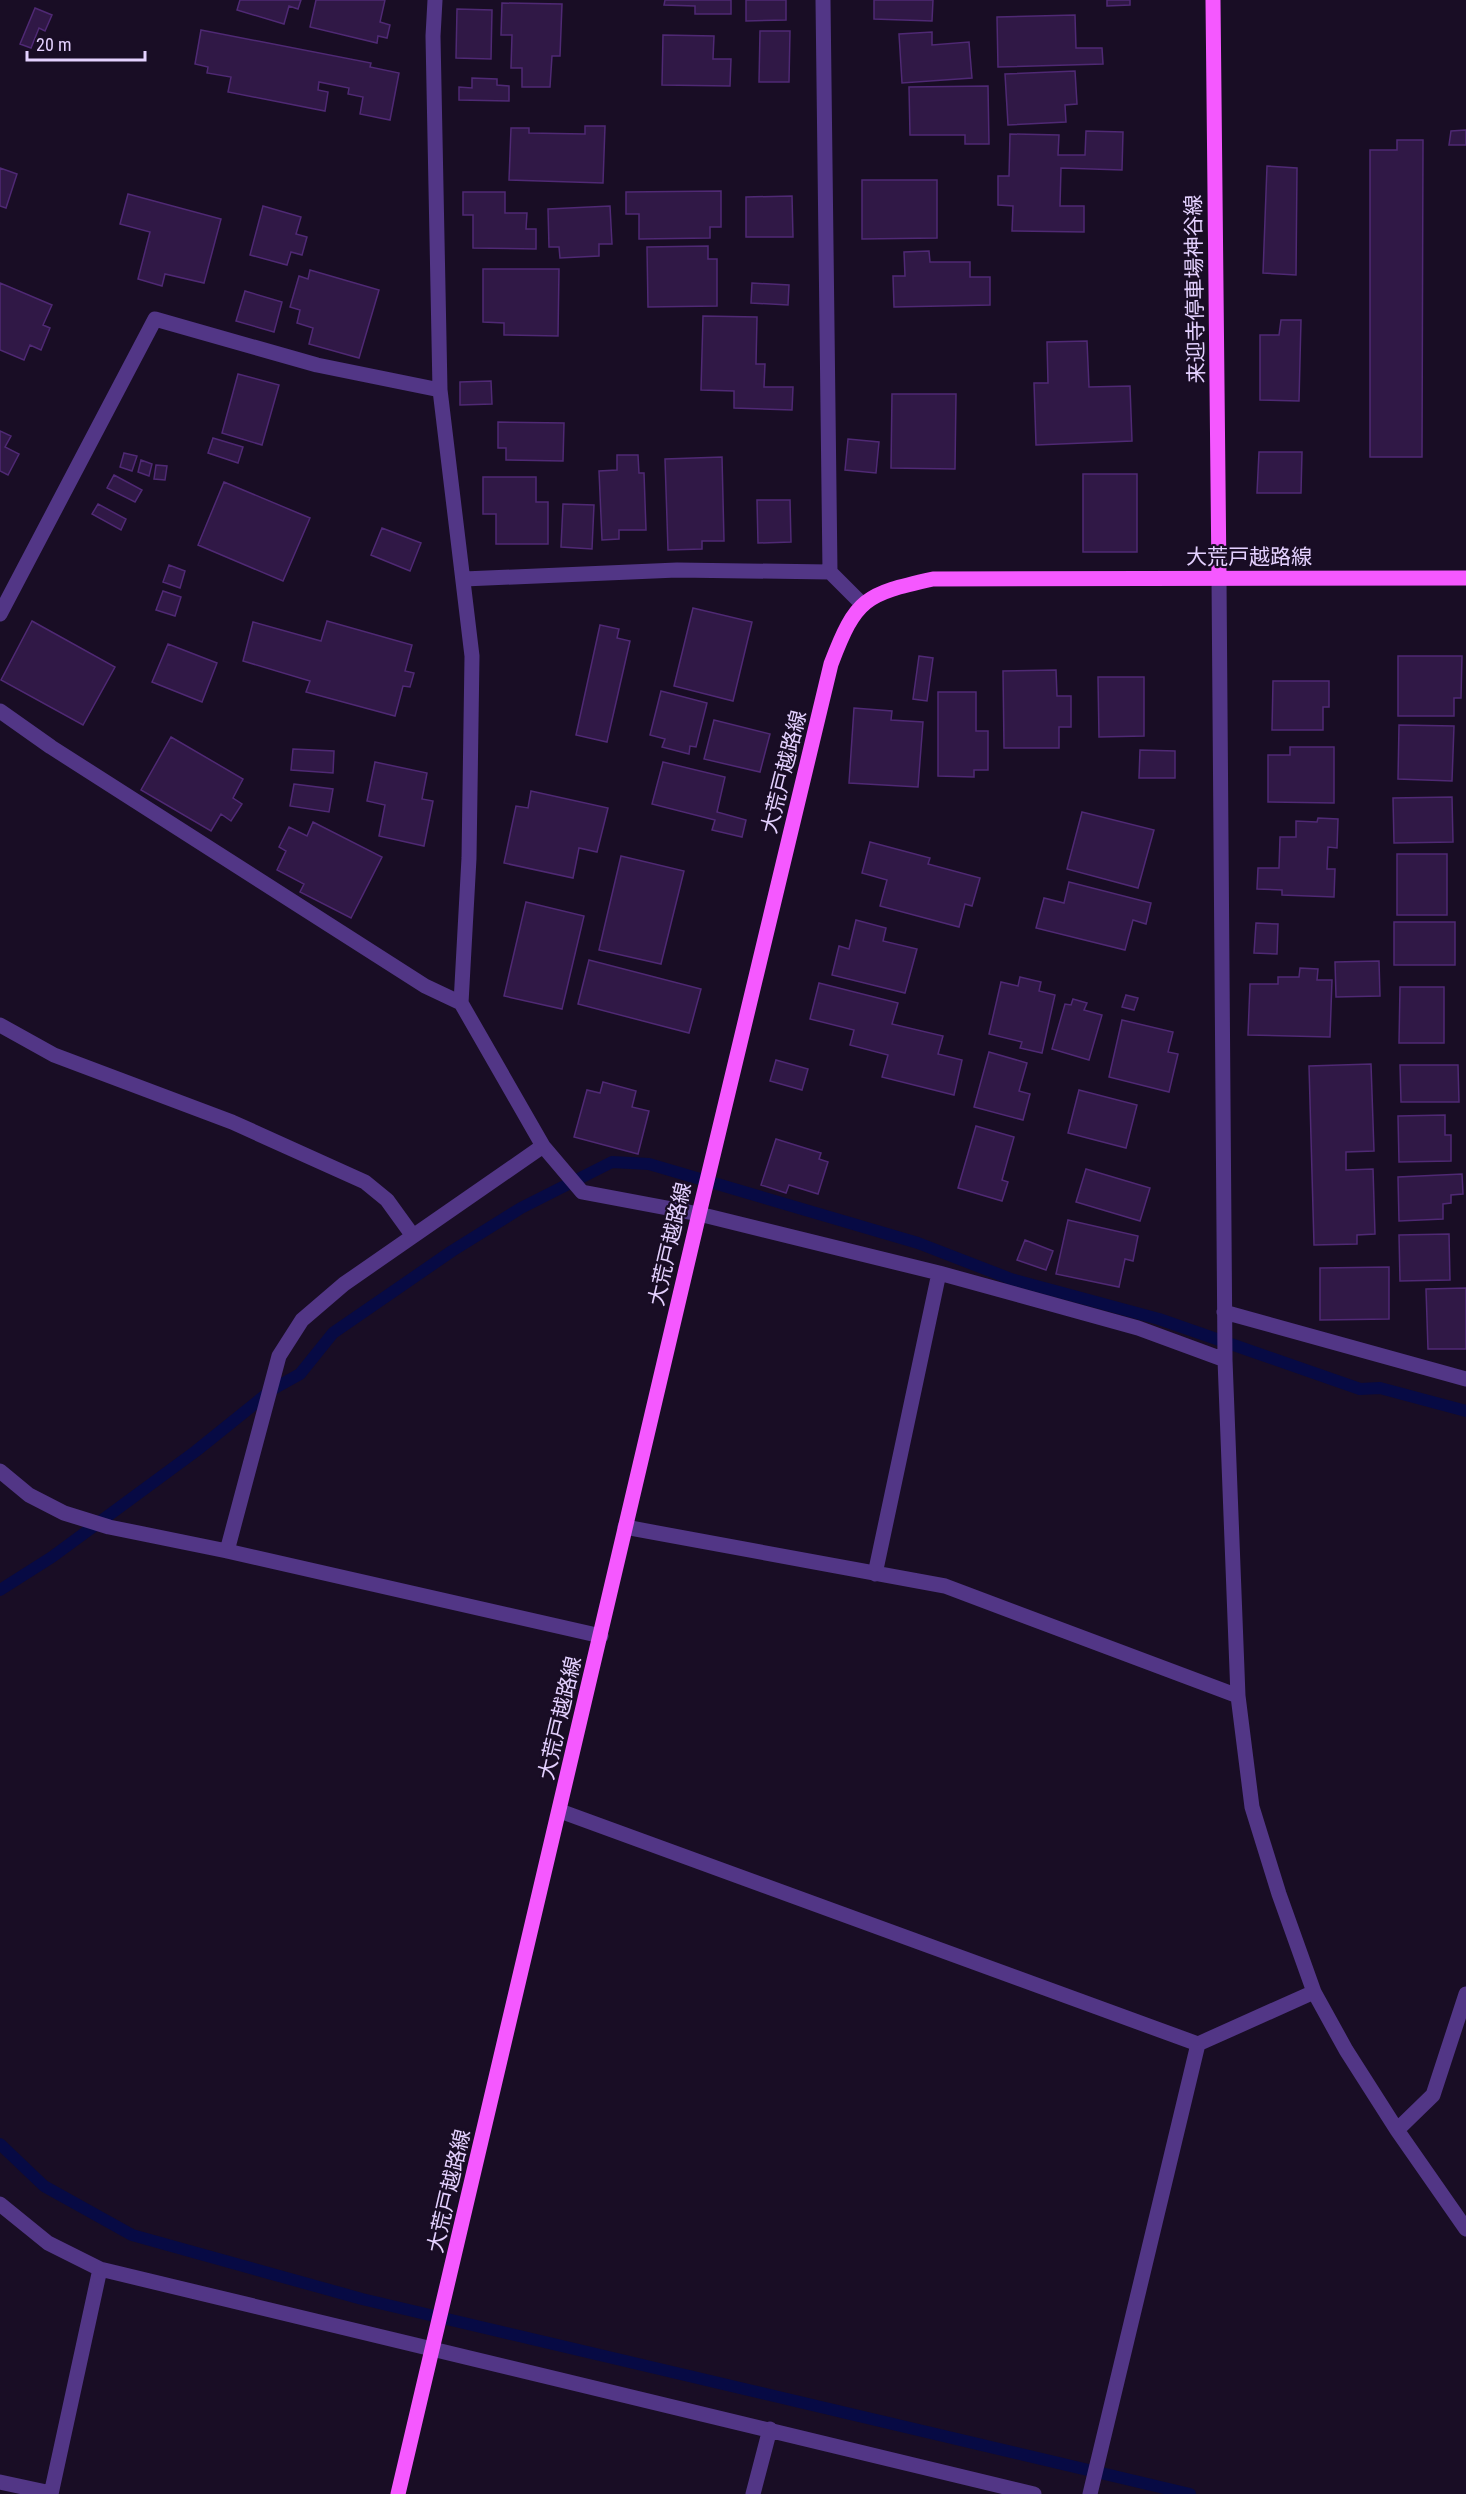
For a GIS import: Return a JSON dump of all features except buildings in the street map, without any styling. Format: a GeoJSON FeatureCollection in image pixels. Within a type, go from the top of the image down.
{"type":"FeatureCollection","features":[{"type":"Feature","properties":{"kind":"main road","name":"来迎寺停車場神谷線"},"geometry":{"type":"LineString","coordinates":[[1213,0],[1219,578]]}},
{"type":"Feature","properties":{"kind":"main road","name":"大荒戸越路線"},"geometry":{"type":"LineString","coordinates":[[398,2494],[699,1214],[831,664],[847,624],[862,604],[888,589],[933,579],[1466,578]]}},
{"type":"Feature","properties":{"kind":"street"},"geometry":{"type":"LineString","coordinates":[[435,0],[433,36],[440,390],[472,656],[469,858],[461,1003],[543,1146],[582,1192],[699,1214],[939,1273],[1138,1328],[1225,1360]]}},
{"type":"Feature","properties":{"kind":"street"},"geometry":{"type":"LineString","coordinates":[[823,0],[830,572]]}},
{"type":"Feature","properties":{"kind":"street"},"geometry":{"type":"LineString","coordinates":[[0,614],[155,319],[317,365],[440,390]]}},
{"type":"Feature","properties":{"kind":"street"},"geometry":{"type":"LineString","coordinates":[[464,579],[677,570],[830,572],[862,604]]}},
{"type":"Feature","properties":{"kind":"street"},"geometry":{"type":"LineString","coordinates":[[1219,578],[1225,1360],[1238,1696],[1252,1808],[1279,1894],[1314,1992],[1346,2050],[1397,2130],[1466,2229]]}},
{"type":"Feature","properties":{"kind":"street"},"geometry":{"type":"LineString","coordinates":[[0,711],[51,747],[425,986],[461,1003]]}},
{"type":"Feature","properties":{"kind":"street"},"geometry":{"type":"LineString","coordinates":[[0,1025],[54,1055],[232,1122],[365,1182],[387,1200],[413,1236]]}},
{"type":"Feature","properties":{"kind":"street"},"geometry":{"type":"LineString","coordinates":[[227,1551],[279,1356],[302,1320],[344,1284],[543,1146]]}},
{"type":"Feature","properties":{"kind":"street"},"geometry":{"type":"LineString","coordinates":[[875,1574],[939,1273]]}},
{"type":"Feature","properties":{"kind":"street"},"geometry":{"type":"LineString","coordinates":[[1224,1312],[1466,1379]]}},
{"type":"Feature","properties":{"kind":"street"},"geometry":{"type":"LineString","coordinates":[[0,1471],[29,1495],[64,1513],[110,1527],[227,1551],[601,1636]]}},
{"type":"Feature","properties":{"kind":"street"},"geometry":{"type":"LineString","coordinates":[[625,1527],[945,1586],[1238,1696]]}},
{"type":"Feature","properties":{"kind":"street"},"geometry":{"type":"LineString","coordinates":[[560,1811],[1198,2044],[1314,1992]]}},
{"type":"Feature","properties":{"kind":"street"},"geometry":{"type":"LineString","coordinates":[[1397,2130],[1433,2095],[1466,1994]]}},
{"type":"Feature","properties":{"kind":"street"},"geometry":{"type":"LineString","coordinates":[[1090,2494],[1198,2044]]}},
{"type":"Feature","properties":{"kind":"street"},"geometry":{"type":"LineString","coordinates":[[0,2204],[48,2243],[100,2269],[434,2347],[980,2483],[1034,2494]]}},
{"type":"Feature","properties":{"kind":"street"},"geometry":{"type":"LineString","coordinates":[[0,2481],[51,2494],[100,2269]]}},
{"type":"Feature","properties":{"kind":"street"},"geometry":{"type":"LineString","coordinates":[[753,2494],[770,2429]]}},
{"type":"Feature","properties":{"kind":"waterway"},"geometry":{"type":"LineString","coordinates":[[0,1590],[52,1557],[196,1451],[273,1389],[300,1374],[333,1333],[452,1251],[521,1208],[612,1162],[649,1164],[918,1243],[1011,1279],[1159,1319],[1360,1389],[1380,1388],[1466,1411]]}},
{"type":"Feature","properties":{"kind":"waterway"},"geometry":{"type":"LineString","coordinates":[[0,2144],[44,2186],[132,2235],[362,2299],[1190,2494]]}}]}
